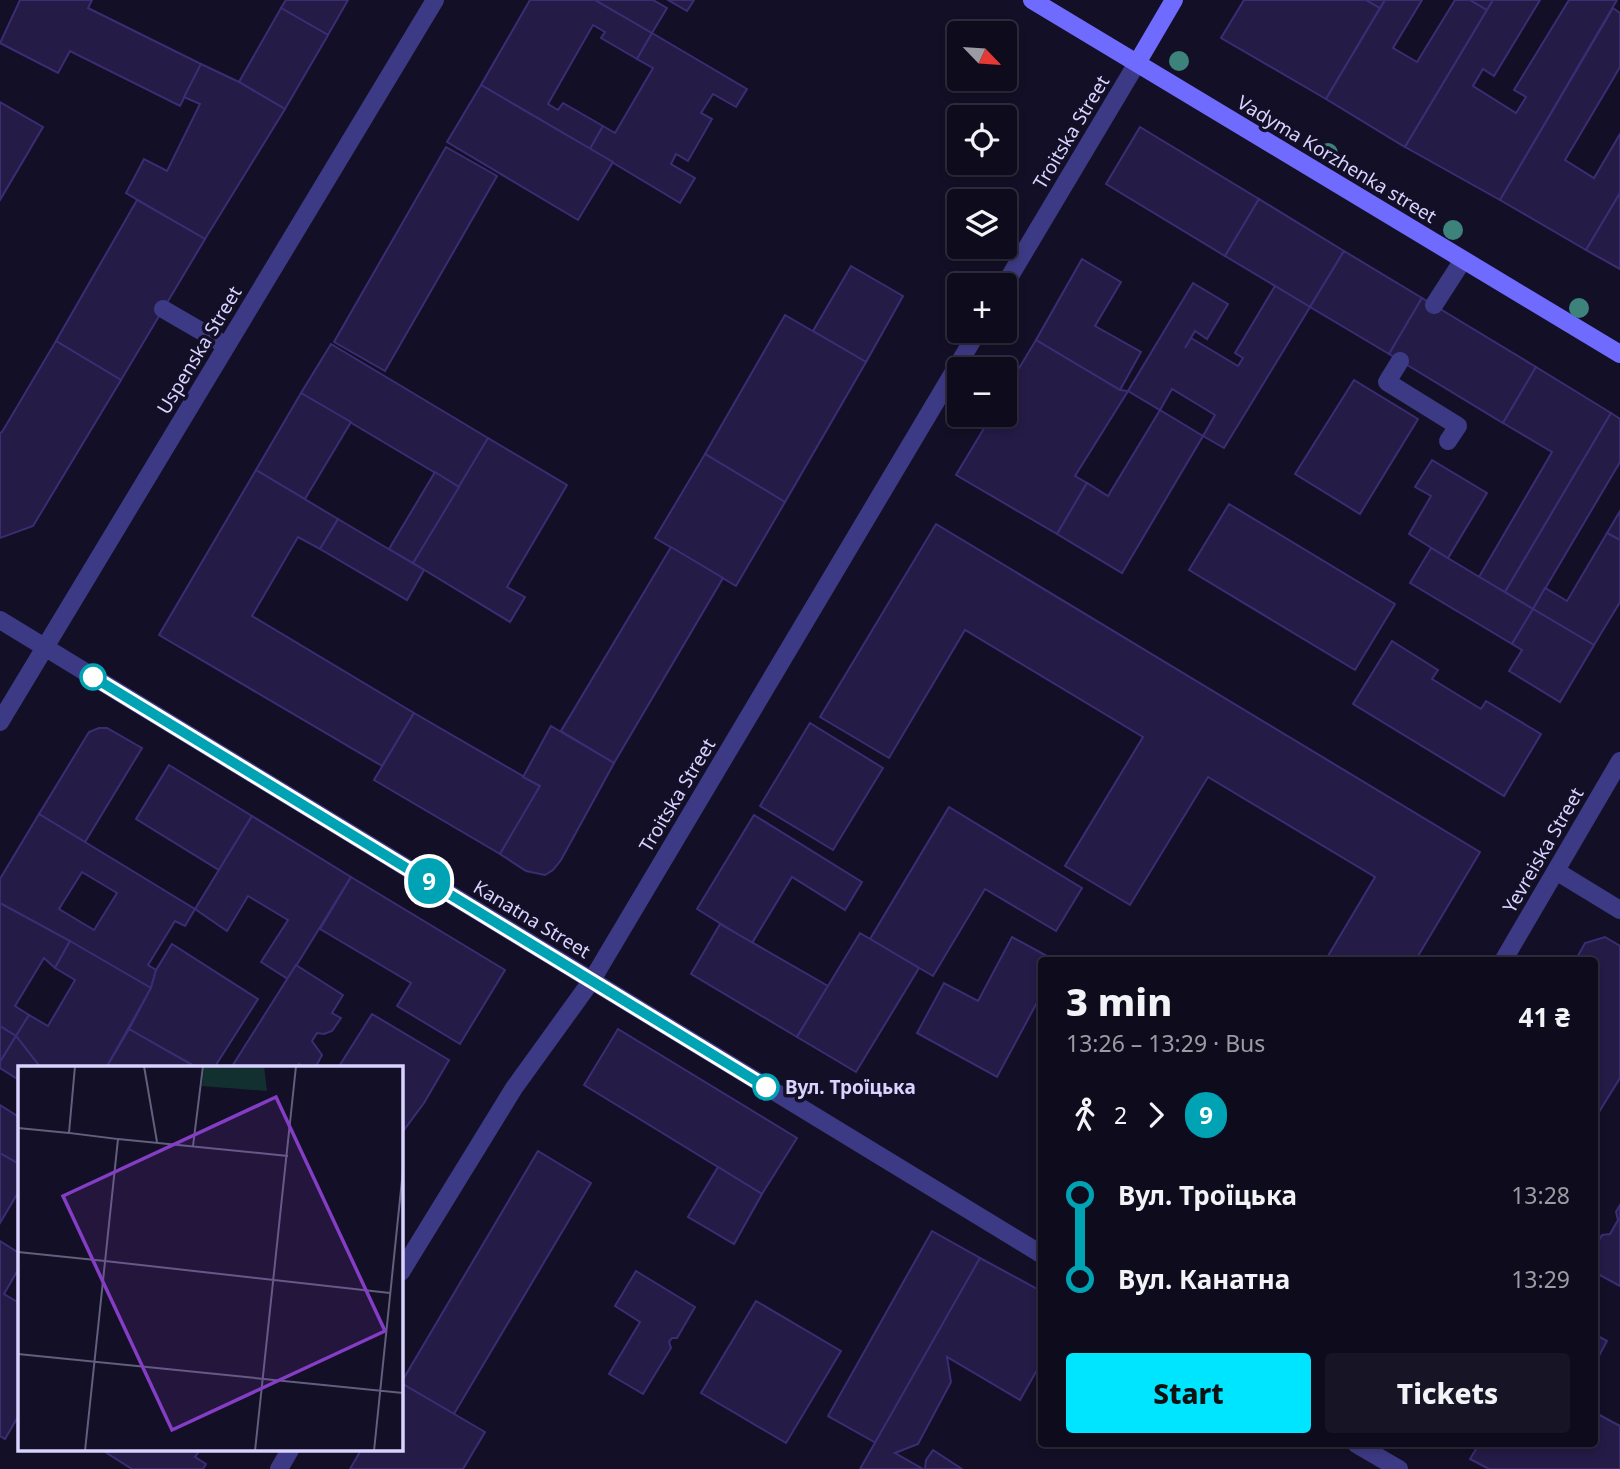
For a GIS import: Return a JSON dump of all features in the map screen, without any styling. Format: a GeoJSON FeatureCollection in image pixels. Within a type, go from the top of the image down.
{"type":"FeatureCollection","features":[{"type":"Feature","properties":{"kind":"main road","name":"Vadyma Korzhenka street"},"geometry":{"type":"LineString","coordinates":[[1032,0],[1620,354]]}},
{"type":"Feature","properties":{"kind":"main road","name":"Troitska Street"},"geometry":{"type":"LineString","coordinates":[[1136,63],[1174,0]]}},
{"type":"Feature","properties":{"kind":"street","name":"Uspenska Street"},"geometry":{"type":"LineString","coordinates":[[0,722],[435,0]]}},
{"type":"Feature","properties":{"kind":"street","name":"Troitska Street"},"geometry":{"type":"LineString","coordinates":[[1012,273],[1136,63]]}},
{"type":"Feature","properties":{"kind":"street"},"geometry":{"type":"LineString","coordinates":[[1434,305],[1463,260]]}},
{"type":"Feature","properties":{"kind":"street"},"geometry":{"type":"LineString","coordinates":[[163,309],[225,345]]}},
{"type":"Feature","properties":{"kind":"street","name":"Troitska Street"},"geometry":{"type":"LineString","coordinates":[[402,1270],[514,1088],[592,980],[971,343]]}},
{"type":"Feature","properties":{"kind":"street"},"geometry":{"type":"LineString","coordinates":[[1400,361],[1387,382],[1458,426],[1448,441]]}},
{"type":"Feature","properties":{"kind":"street","name":"Kanatna Street"},"geometry":{"type":"LineString","coordinates":[[0,620],[1038,1252]]}},
{"type":"Feature","properties":{"kind":"street","name":"Yevreiska Street"},"geometry":{"type":"LineString","coordinates":[[1505,957],[1620,761]]}},
{"type":"Feature","properties":{"kind":"street"},"geometry":{"type":"LineString","coordinates":[[1556,871],[1620,910]]}},
{"type":"Feature","properties":{"kind":"street"},"geometry":{"type":"LineString","coordinates":[[1361,1447],[1399,1469]]}},
{"type":"Feature","properties":{"kind":"street"},"geometry":{"type":"LineString","coordinates":[[279,1469],[289,1452]]}},
{"type":"Feature","properties":{"kind":"building"},"geometry":{"type":"Polygon","coordinates":[[[20,0],[92,0],[88,8],[201,64],[180,106],[70,51],[58,73],[0,43],[20,0]]]}},
{"type":"Feature","properties":{"kind":"building"},"geometry":{"type":"Polygon","coordinates":[[[286,0],[348,0],[328,35],[281,8],[286,0]]]}},
{"type":"Feature","properties":{"kind":"building"},"geometry":{"type":"Polygon","coordinates":[[[530,0],[595,0],[652,33],[637,59],[601,38],[605,32],[593,25],[548,104],[558,110],[563,103],[603,126],[590,149],[481,85],[530,0]]]}},
{"type":"Feature","properties":{"kind":"building"},"geometry":{"type":"Polygon","coordinates":[[[595,0],[653,0],[667,8],[652,33],[595,0]]]}},
{"type":"Feature","properties":{"kind":"building"},"geometry":{"type":"Polygon","coordinates":[[[668,0],[694,0],[687,11],[668,0]]]}},
{"type":"Feature","properties":{"kind":"building"},"geometry":{"type":"Polygon","coordinates":[[[1244,0],[1366,0],[1380,8],[1326,99],[1221,38],[1244,0]]]}},
{"type":"Feature","properties":{"kind":"building"},"geometry":{"type":"Polygon","coordinates":[[[1366,0],[1385,0],[1380,8],[1366,0]]]}},
{"type":"Feature","properties":{"kind":"building"},"geometry":{"type":"Polygon","coordinates":[[[1385,0],[1422,0],[1393,48],[1417,62],[1455,0],[1470,0],[1487,10],[1405,147],[1326,99],[1385,0]]]}},
{"type":"Feature","properties":{"kind":"building"},"geometry":{"type":"Polygon","coordinates":[[[1470,0],[1493,0],[1487,10],[1470,0]]]}},
{"type":"Feature","properties":{"kind":"building"},"geometry":{"type":"Polygon","coordinates":[[[1493,0],[1540,0],[1494,76],[1483,69],[1473,86],[1516,113],[1526,97],[1514,90],[1569,0],[1617,0],[1500,200],[1405,147],[1493,0]]]}},
{"type":"Feature","properties":{"kind":"building"},"geometry":{"type":"Polygon","coordinates":[[[281,8],[328,35],[285,109],[239,82],[281,8]]]}},
{"type":"Feature","properties":{"kind":"building"},"geometry":{"type":"Polygon","coordinates":[[[1613,8],[1620,13],[1620,67],[1565,160],[1594,178],[1620,134],[1620,193],[1586,250],[1500,200],[1613,8]]]}},
{"type":"Feature","properties":{"kind":"building"},"geometry":{"type":"Polygon","coordinates":[[[652,33],[747,89],[736,107],[713,94],[701,113],[712,119],[688,161],[676,154],[671,164],[695,178],[680,203],[590,149],[603,126],[615,133],[653,68],[637,59],[652,33]]]}},
{"type":"Feature","properties":{"kind":"building"},"geometry":{"type":"Polygon","coordinates":[[[201,64],[285,109],[205,239],[126,193],[144,159],[167,171],[200,104],[184,97],[201,64]]]}},
{"type":"Feature","properties":{"kind":"building"},"geometry":{"type":"Polygon","coordinates":[[[481,85],[613,162],[578,220],[447,142],[481,85]]]}},
{"type":"Feature","properties":{"kind":"building"},"geometry":{"type":"Polygon","coordinates":[[[0,102],[43,127],[0,200],[0,102]]]}},
{"type":"Feature","properties":{"kind":"building"},"geometry":{"type":"Polygon","coordinates":[[[1140,127],[1259,199],[1225,256],[1106,184],[1140,127]]]}},
{"type":"Feature","properties":{"kind":"building"},"geometry":{"type":"Polygon","coordinates":[[[446,147],[497,176],[385,371],[334,342],[446,147]]]}},
{"type":"Feature","properties":{"kind":"building"},"geometry":{"type":"Polygon","coordinates":[[[1620,193],[1620,269],[1586,250],[1620,193]]]}},
{"type":"Feature","properties":{"kind":"building"},"geometry":{"type":"Polygon","coordinates":[[[1259,199],[1344,251],[1310,307],[1225,256],[1259,199]]]}},
{"type":"Feature","properties":{"kind":"building"},"geometry":{"type":"Polygon","coordinates":[[[137,200],[205,239],[121,380],[56,341],[137,200]]]}},
{"type":"Feature","properties":{"kind":"building"},"geometry":{"type":"Polygon","coordinates":[[[1344,251],[1422,298],[1389,354],[1310,307],[1344,251]]]}},
{"type":"Feature","properties":{"kind":"building"},"geometry":{"type":"Polygon","coordinates":[[[1082,259],[1121,282],[1095,326],[1141,352],[1120,390],[1036,340],[1082,259]]]}},
{"type":"Feature","properties":{"kind":"building"},"geometry":{"type":"Polygon","coordinates":[[[851,266],[903,296],[866,362],[813,331],[851,266]]]}},
{"type":"Feature","properties":{"kind":"building"},"geometry":{"type":"Polygon","coordinates":[[[1193,283],[1228,304],[1207,339],[1195,331],[1185,348],[1191,338],[1238,366],[1243,358],[1235,353],[1275,286],[1310,307],[1224,448],[1203,436],[1215,415],[1172,389],[1160,410],[1128,391],[1193,283]]]}},
{"type":"Feature","properties":{"kind":"building"},"geometry":{"type":"Polygon","coordinates":[[[1422,298],[1536,367],[1503,423],[1389,354],[1422,298]]]}},
{"type":"Feature","properties":{"kind":"building"},"geometry":{"type":"Polygon","coordinates":[[[785,315],[866,362],[785,502],[705,454],[785,315]]]}},
{"type":"Feature","properties":{"kind":"building"},"geometry":{"type":"Polygon","coordinates":[[[1036,340],[1120,390],[1128,391],[1075,476],[1087,483],[1057,534],[956,475],[985,427],[1017,427],[1017,371],[1036,340]]]}},
{"type":"Feature","properties":{"kind":"building"},"geometry":{"type":"Polygon","coordinates":[[[56,341],[121,380],[33,526],[0,538],[0,433],[56,341]]]}},
{"type":"Feature","properties":{"kind":"building"},"geometry":{"type":"Polygon","coordinates":[[[331,344],[488,438],[459,487],[301,393],[331,344]]]}},
{"type":"Feature","properties":{"kind":"building"},"geometry":{"type":"Polygon","coordinates":[[[1536,367],[1611,413],[1505,592],[1479,577],[1552,452],[1503,423],[1536,367]]]}},
{"type":"Feature","properties":{"kind":"building"},"geometry":{"type":"Polygon","coordinates":[[[1354,380],[1418,419],[1360,514],[1295,474],[1354,380]]]}},
{"type":"Feature","properties":{"kind":"building"},"geometry":{"type":"Polygon","coordinates":[[[301,393],[351,422],[305,499],[256,470],[301,393]]]}},
{"type":"Feature","properties":{"kind":"building"},"geometry":{"type":"Polygon","coordinates":[[[1160,410],[1203,436],[1122,573],[1057,534],[1087,483],[1108,496],[1160,410]]]}},
{"type":"Feature","properties":{"kind":"building"},"geometry":{"type":"Polygon","coordinates":[[[1611,413],[1620,419],[1620,462],[1533,609],[1505,592],[1611,413]]]}},
{"type":"Feature","properties":{"kind":"building"},"geometry":{"type":"Polygon","coordinates":[[[488,438],[567,485],[507,587],[525,597],[510,622],[413,563],[488,438]]]}},
{"type":"Feature","properties":{"kind":"building"},"geometry":{"type":"Polygon","coordinates":[[[705,454],[785,502],[736,586],[655,538],[705,454]]]}},
{"type":"Feature","properties":{"kind":"building"},"geometry":{"type":"Polygon","coordinates":[[[1432,460],[1487,493],[1448,558],[1409,534],[1431,496],[1415,487],[1432,460]]]}},
{"type":"Feature","properties":{"kind":"building"},"geometry":{"type":"Polygon","coordinates":[[[256,470],[338,519],[320,549],[298,537],[252,616],[414,713],[382,766],[159,635],[256,470]]]}},
{"type":"Feature","properties":{"kind":"building"},"geometry":{"type":"Polygon","coordinates":[[[435,472],[459,487],[413,563],[389,549],[435,472]]]}},
{"type":"Feature","properties":{"kind":"building"},"geometry":{"type":"Polygon","coordinates":[[[1229,504],[1395,604],[1355,670],[1189,570],[1229,504]]]}},
{"type":"Feature","properties":{"kind":"building"},"geometry":{"type":"Polygon","coordinates":[[[1620,511],[1620,540],[1607,533],[1620,511]]]}},
{"type":"Feature","properties":{"kind":"building"},"geometry":{"type":"Polygon","coordinates":[[[338,519],[424,570],[407,600],[320,549],[338,519]]]}},
{"type":"Feature","properties":{"kind":"building"},"geometry":{"type":"Polygon","coordinates":[[[936,524],[1480,852],[1417,957],[1327,957],[1375,877],[1208,777],[1130,905],[1065,866],[1143,737],[965,630],[889,758],[820,717],[936,524]]]}},
{"type":"Feature","properties":{"kind":"building"},"geometry":{"type":"Polygon","coordinates":[[[1607,533],[1620,540],[1620,602],[1594,645],[1533,609],[1545,588],[1567,601],[1607,533]]]}},
{"type":"Feature","properties":{"kind":"building"},"geometry":{"type":"Polygon","coordinates":[[[671,547],[723,578],[614,763],[561,731],[671,547]]]}},
{"type":"Feature","properties":{"kind":"building"},"geometry":{"type":"Polygon","coordinates":[[[1431,548],[1533,609],[1512,644],[1410,583],[1431,548]]]}},
{"type":"Feature","properties":{"kind":"building"},"geometry":{"type":"Polygon","coordinates":[[[1533,609],[1594,645],[1560,702],[1509,671],[1522,650],[1512,644],[1533,609]]]}},
{"type":"Feature","properties":{"kind":"building"},"geometry":{"type":"Polygon","coordinates":[[[1392,641],[1438,670],[1432,679],[1481,709],[1486,701],[1541,734],[1504,796],[1353,704],[1392,641]]]}},
{"type":"Feature","properties":{"kind":"building"},"geometry":{"type":"Polygon","coordinates":[[[414,713],[540,786],[500,854],[374,780],[414,713]]]}},
{"type":"Feature","properties":{"kind":"building"},"geometry":{"type":"Polygon","coordinates":[[[810,723],[883,768],[833,850],[760,806],[810,723]]]}},
{"type":"Feature","properties":{"kind":"building"},"geometry":{"type":"Polygon","coordinates":[[[551,726],[614,763],[561,860],[545,875],[526,871],[500,854],[540,786],[523,777],[551,726]]]}},
{"type":"Feature","properties":{"kind":"building"},"geometry":{"type":"Polygon","coordinates":[[[107,728],[142,748],[85,842],[39,814],[89,732],[107,728]]]}},
{"type":"Feature","properties":{"kind":"building"},"geometry":{"type":"Polygon","coordinates":[[[169,765],[252,816],[219,870],[136,819],[169,765]]]}},
{"type":"Feature","properties":{"kind":"building"},"geometry":{"type":"Polygon","coordinates":[[[949,807],[1082,888],[1056,931],[985,889],[933,976],[870,939],[949,807]]]}},
{"type":"Feature","properties":{"kind":"building"},"geometry":{"type":"Polygon","coordinates":[[[39,814],[195,909],[185,926],[175,921],[148,965],[156,970],[151,988],[0,903],[0,879],[39,814]],[[82,872],[59,909],[94,930],[117,893],[82,872]]]}},
{"type":"Feature","properties":{"kind":"building"},"geometry":{"type":"Polygon","coordinates":[[[754,815],[862,882],[845,910],[792,877],[752,943],[697,909],[754,815]]]}},
{"type":"Feature","properties":{"kind":"building"},"geometry":{"type":"Polygon","coordinates":[[[252,816],[351,877],[288,979],[261,962],[288,920],[248,896],[227,931],[195,909],[252,816]]]}},
{"type":"Feature","properties":{"kind":"building"},"geometry":{"type":"Polygon","coordinates":[[[351,877],[505,970],[460,1044],[397,1006],[411,983],[320,929],[351,877]]]}},
{"type":"Feature","properties":{"kind":"building"},"geometry":{"type":"Polygon","coordinates":[[[0,903],[70,941],[55,968],[44,958],[15,1006],[29,1015],[16,1036],[0,1026],[0,903]]]}},
{"type":"Feature","properties":{"kind":"building"},"geometry":{"type":"Polygon","coordinates":[[[720,924],[828,986],[797,1037],[691,974],[720,924]]]}},
{"type":"Feature","properties":{"kind":"building"},"geometry":{"type":"Polygon","coordinates":[[[860,933],[919,968],[856,1072],[797,1037],[860,933]]]}},
{"type":"Feature","properties":{"kind":"building"},"geometry":{"type":"Polygon","coordinates":[[[1012,937],[1049,957],[1038,957],[1038,1001],[997,1077],[917,1033],[944,983],[978,1001],[1012,937]]]}},
{"type":"Feature","properties":{"kind":"building"},"geometry":{"type":"Polygon","coordinates":[[[1605,937],[1620,946],[1620,1078],[1598,1114],[1598,957],[1577,957],[1585,943],[1605,937]]]}},
{"type":"Feature","properties":{"kind":"building"},"geometry":{"type":"Polygon","coordinates":[[[70,941],[151,988],[107,1066],[39,1066],[16,1036],[29,1015],[48,1026],[75,980],[55,968],[70,941]]]}},
{"type":"Feature","properties":{"kind":"building"},"geometry":{"type":"Polygon","coordinates":[[[172,944],[258,999],[215,1066],[194,1066],[129,1029],[151,988],[156,970],[172,944]]]}},
{"type":"Feature","properties":{"kind":"building"},"geometry":{"type":"Polygon","coordinates":[[[296,965],[343,995],[332,1013],[341,1018],[332,1031],[317,1033],[312,1041],[322,1055],[316,1066],[232,1066],[296,965]]]}},
{"type":"Feature","properties":{"kind":"building"},"geometry":{"type":"Polygon","coordinates":[[[372,1014],[449,1060],[424,1103],[402,1133],[402,1066],[339,1066],[372,1014]]]}},
{"type":"Feature","properties":{"kind":"building"},"geometry":{"type":"Polygon","coordinates":[[[0,1026],[16,1036],[0,1062],[0,1026]]]}},
{"type":"Feature","properties":{"kind":"building"},"geometry":{"type":"Polygon","coordinates":[[[129,1029],[194,1066],[107,1066],[129,1029]]]}},
{"type":"Feature","properties":{"kind":"building"},"geometry":{"type":"Polygon","coordinates":[[[618,1029],[797,1138],[762,1194],[584,1085],[618,1029]]]}},
{"type":"Feature","properties":{"kind":"building"},"geometry":{"type":"Polygon","coordinates":[[[16,1036],[39,1066],[18,1066],[18,1079],[0,1068],[0,1062],[16,1036]]]}},
{"type":"Feature","properties":{"kind":"building"},"geometry":{"type":"Polygon","coordinates":[[[0,1105],[18,1116],[18,1163],[0,1153],[0,1105]]]}},
{"type":"Feature","properties":{"kind":"building"},"geometry":{"type":"Polygon","coordinates":[[[538,1151],[591,1183],[454,1414],[402,1381],[538,1151]]]}},
{"type":"Feature","properties":{"kind":"building"},"geometry":{"type":"Polygon","coordinates":[[[0,1153],[18,1163],[18,1193],[0,1223],[0,1153]]]}},
{"type":"Feature","properties":{"kind":"building"},"geometry":{"type":"Polygon","coordinates":[[[718,1167],[762,1194],[734,1244],[688,1217],[718,1167]]]}},
{"type":"Feature","properties":{"kind":"building"},"geometry":{"type":"Polygon","coordinates":[[[1620,1205],[1620,1286],[1598,1274],[1598,1242],[1602,1235],[1610,1234],[1618,1220],[1616,1212],[1620,1205]]]}},
{"type":"Feature","properties":{"kind":"building"},"geometry":{"type":"Polygon","coordinates":[[[932,1231],[980,1258],[876,1443],[828,1416],[932,1231]]]}},
{"type":"Feature","properties":{"kind":"building"},"geometry":{"type":"Polygon","coordinates":[[[0,1241],[18,1252],[18,1270],[4,1294],[18,1302],[18,1417],[5,1439],[0,1436],[0,1241]]]}},
{"type":"Feature","properties":{"kind":"building"},"geometry":{"type":"Polygon","coordinates":[[[980,1258],[1038,1289],[1038,1368],[1020,1400],[947,1357],[951,1382],[918,1444],[895,1453],[923,1469],[860,1469],[980,1258]]]}},
{"type":"Feature","properties":{"kind":"building"},"geometry":{"type":"Polygon","coordinates":[[[636,1271],[695,1307],[677,1338],[672,1338],[669,1342],[671,1348],[643,1394],[609,1374],[640,1322],[615,1306],[636,1271]]]}},
{"type":"Feature","properties":{"kind":"building"},"geometry":{"type":"Polygon","coordinates":[[[756,1301],[841,1351],[786,1443],[701,1393],[756,1301]]]}},
{"type":"Feature","properties":{"kind":"building"},"geometry":{"type":"Polygon","coordinates":[[[1598,1336],[1607,1341],[1598,1358],[1598,1336]]]}},
{"type":"Feature","properties":{"kind":"building"},"geometry":{"type":"Polygon","coordinates":[[[402,1384],[485,1432],[463,1469],[350,1469],[360,1452],[402,1452],[402,1384]]]}},
{"type":"Feature","properties":{"kind":"building"},"geometry":{"type":"Polygon","coordinates":[[[1598,1414],[1620,1426],[1620,1469],[1489,1469],[1470,1459],[1477,1447],[1598,1447],[1598,1414]]]}},
{"type":"Feature","properties":{"kind":"building"},"geometry":{"type":"Polygon","coordinates":[[[933,1450],[962,1469],[925,1469],[926,1460],[933,1450]]]}},
{"type":"Feature","properties":{"kind":"building"},"geometry":{"type":"Polygon","coordinates":[[[105,1452],[199,1452],[195,1457],[206,1464],[203,1469],[132,1469],[105,1452]]]}},
{"type":"Feature","properties":{"kind":"bus line","name":"9"},"geometry":{"type":"LineString","coordinates":[[93,677],[766,1087]]}},
{"type":"Feature","properties":{"kind":"place","name":"Вул. Троїцька"},"geometry":{"type":"Point","coordinates":[766,1087]}}]}
